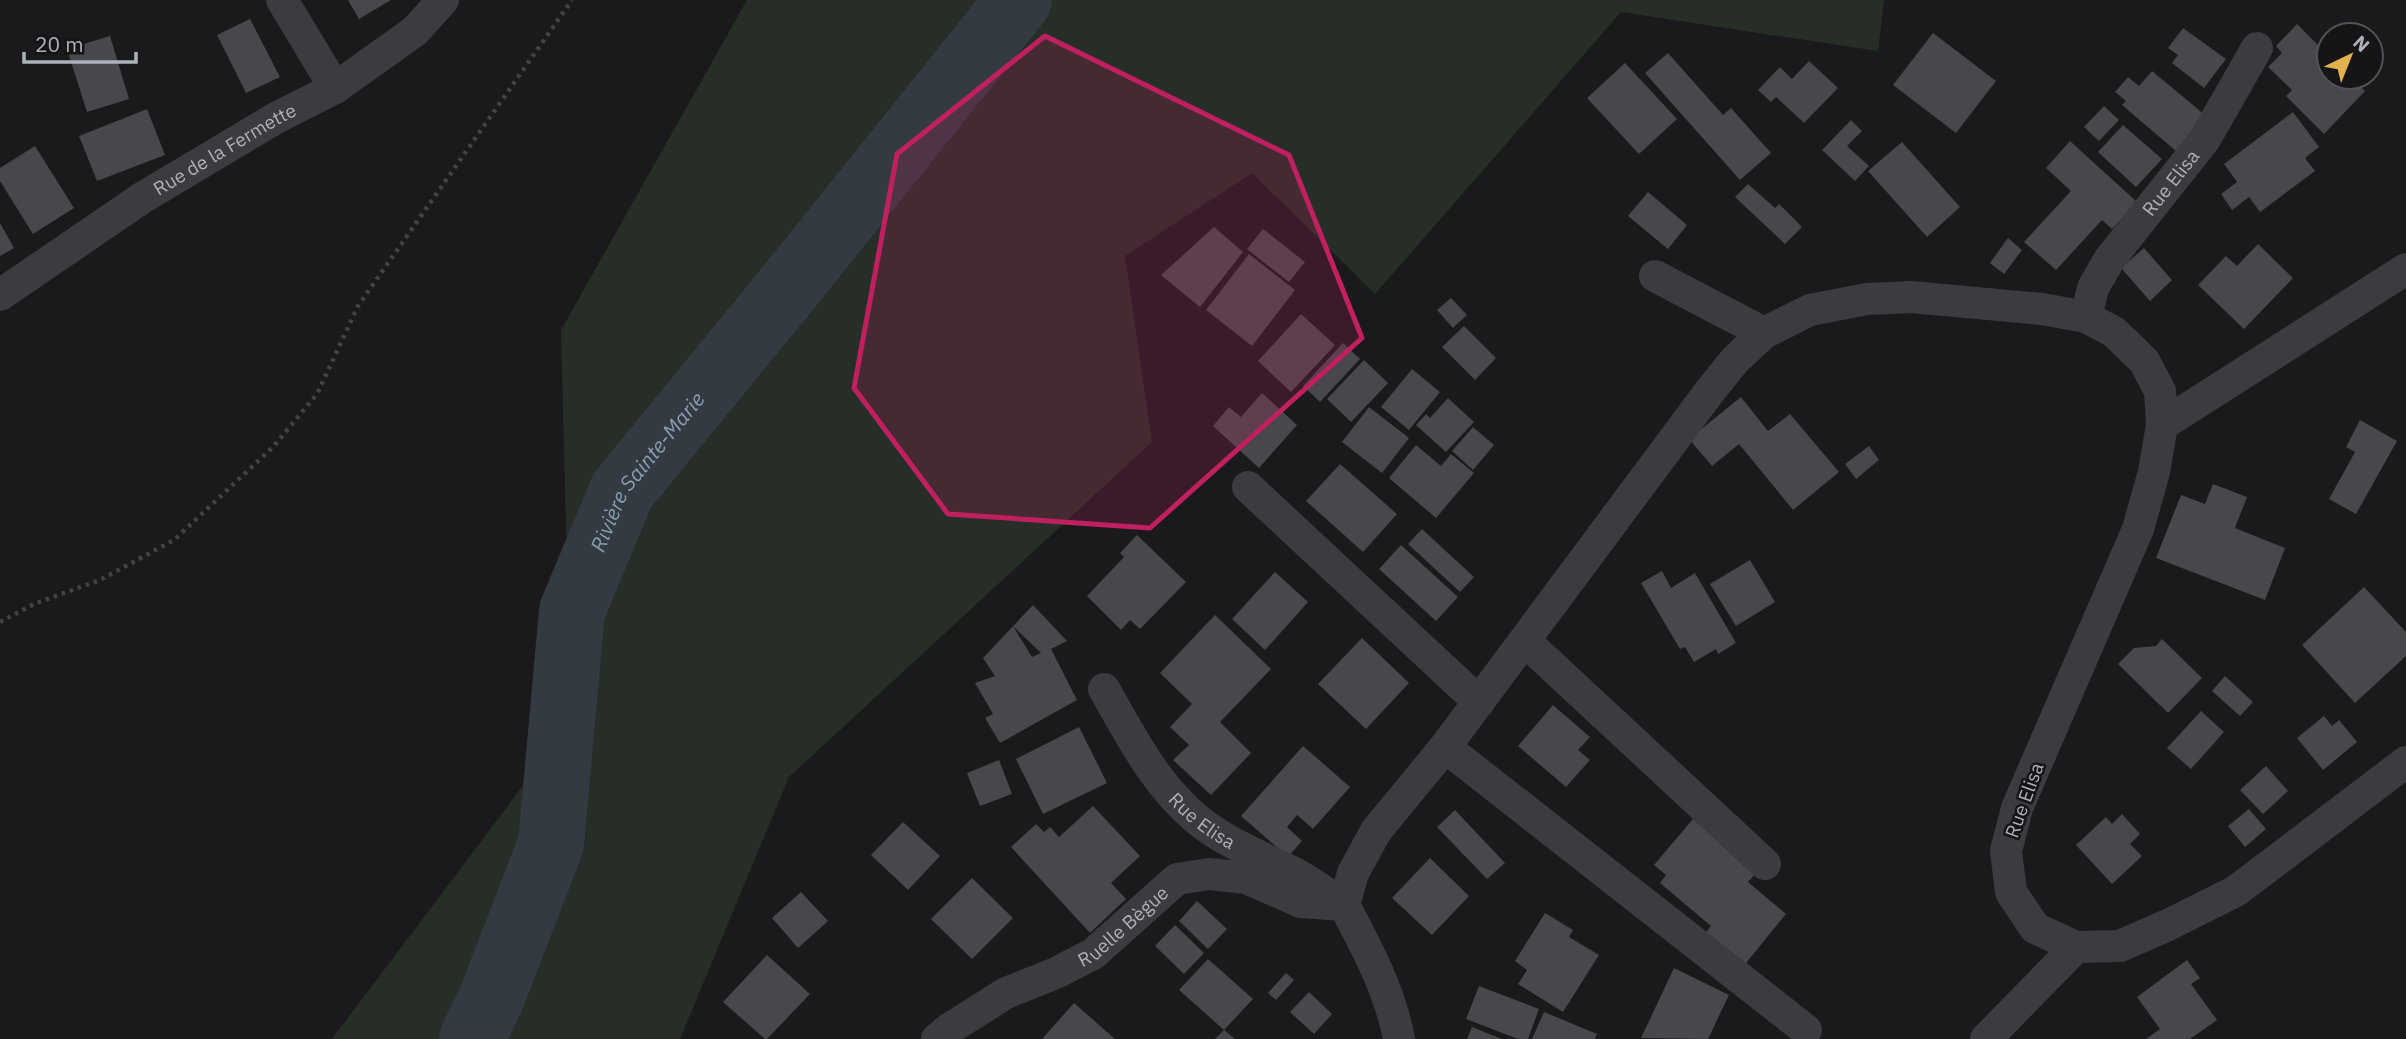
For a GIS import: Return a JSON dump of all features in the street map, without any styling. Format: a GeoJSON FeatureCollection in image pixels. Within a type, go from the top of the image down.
{"type":"FeatureCollection","features":[{"type":"Feature","properties":{"kind":"street"},"geometry":{"type":"LineString","coordinates":[[282,0],[335,88]]}},
{"type":"Feature","properties":{"kind":"street","name":"Rue de la Fermette"},"geometry":{"type":"LineString","coordinates":[[0,295],[142,198],[276,118],[335,88],[415,31],[443,0]]}},
{"type":"Feature","properties":{"kind":"street","name":"Rue Elisa"},"geometry":{"type":"LineString","coordinates":[[2086,317],[2093,288],[2109,260],[2205,139],[2257,48]]}},
{"type":"Feature","properties":{"kind":"street"},"geometry":{"type":"LineString","coordinates":[[2162,425],[2406,269]]}},
{"type":"Feature","properties":{"kind":"street"},"geometry":{"type":"LineString","coordinates":[[1655,276],[1764,333]]}},
{"type":"Feature","properties":{"kind":"street","name":"Rue Elisa"},"geometry":{"type":"LineString","coordinates":[[1344,905],[1353,873],[1376,831],[1445,747],[1735,360],[1764,333],[1810,310],[1867,299],[1911,297],[2042,309],[2086,317],[2113,332],[2144,361],[2160,391],[2162,425],[2154,472],[2138,529],[2017,808],[2006,852],[2011,892],[2035,928],[2076,947],[2120,946],[2168,925],[2236,891],[2406,762]]}},
{"type":"Feature","properties":{"kind":"street"},"geometry":{"type":"LineString","coordinates":[[1248,487],[1479,702]]}},
{"type":"Feature","properties":{"kind":"street"},"geometry":{"type":"LineString","coordinates":[[1525,640],[1765,864]]}},
{"type":"Feature","properties":{"kind":"street","name":"Rue Elisa"},"geometry":{"type":"LineString","coordinates":[[1104,689],[1144,760],[1168,790],[1199,821],[1243,848],[1301,876],[1344,905],[1372,957],[1395,1019],[1399,1039]]}},
{"type":"Feature","properties":{"kind":"street"},"geometry":{"type":"LineString","coordinates":[[1445,747],[1805,1030]]}},
{"type":"Feature","properties":{"kind":"street","name":"Ruelle Bègue"},"geometry":{"type":"LineString","coordinates":[[949,1036],[1006,993],[1056,973],[1093,954],[1177,880],[1209,874],[1246,878],[1301,902],[1344,905]]}},
{"type":"Feature","properties":{"kind":"street"},"geometry":{"type":"LineString","coordinates":[[1986,1039],[2076,947]]}},
{"type":"Feature","properties":{"kind":"path"},"geometry":{"type":"LineString","coordinates":[[0,622],[34,604],[100,580],[174,540],[273,447],[317,394],[358,306],[572,0]]}},
{"type":"Feature","properties":{"kind":"highlighted area"},"geometry":{"type":"Polygon","coordinates":[[[1045,36],[1289,155],[1362,338],[1150,528],[948,514],[854,388],[897,154],[1045,36]]]}},
{"type":"Feature","properties":{"kind":"shaded area"},"geometry":{"type":"Polygon","coordinates":[[[747,0],[1884,0],[1878,51],[1621,12],[1375,294],[1252,173],[1125,256],[1152,442],[789,777],[680,1039],[332,1039],[571,722],[561,330],[747,0]]]}},
{"type":"Feature","properties":{"kind":"building"},"geometry":{"type":"Polygon","coordinates":[[[348,0],[391,0],[359,19],[348,0]]]}},
{"type":"Feature","properties":{"kind":"building"},"geometry":{"type":"Polygon","coordinates":[[[250,19],[280,77],[246,93],[217,35],[250,19]]]}},
{"type":"Feature","properties":{"kind":"building"},"geometry":{"type":"Polygon","coordinates":[[[2297,24],[2315,42],[2315,91],[2365,91],[2324,134],[2286,96],[2292,90],[2268,67],[2282,53],[2276,46],[2297,24]]]}},
{"type":"Feature","properties":{"kind":"building"},"geometry":{"type":"Polygon","coordinates":[[[2183,28],[2226,59],[2204,88],[2172,63],[2178,55],[2168,48],[2183,28]]]}},
{"type":"Feature","properties":{"kind":"building"},"geometry":{"type":"Polygon","coordinates":[[[1933,33],[1996,81],[1956,133],[1893,85],[1933,33]]]}},
{"type":"Feature","properties":{"kind":"building"},"geometry":{"type":"Polygon","coordinates":[[[110,36],[129,99],[87,112],[67,49],[110,36]]]}},
{"type":"Feature","properties":{"kind":"building"},"geometry":{"type":"Polygon","coordinates":[[[1668,53],[1723,115],[1731,108],[1771,153],[1740,180],[1645,73],[1668,53]]]}},
{"type":"Feature","properties":{"kind":"building"},"geometry":{"type":"Polygon","coordinates":[[[1809,61],[1838,88],[1804,123],[1776,97],[1771,102],[1758,90],[1780,67],[1792,79],[1809,61]]]}},
{"type":"Feature","properties":{"kind":"building"},"geometry":{"type":"Polygon","coordinates":[[[1625,63],[1677,119],[1639,154],[1587,98],[1625,63]]]}},
{"type":"Feature","properties":{"kind":"building"},"geometry":{"type":"Polygon","coordinates":[[[2152,71],[2205,115],[2176,151],[2122,105],[2126,101],[2115,92],[2128,77],[2139,86],[2152,71]]]}},
{"type":"Feature","properties":{"kind":"building"},"geometry":{"type":"Polygon","coordinates":[[[2104,106],[2119,120],[2099,141],[2084,127],[2104,106]]]}},
{"type":"Feature","properties":{"kind":"building"},"geometry":{"type":"Polygon","coordinates":[[[147,109],[165,155],[97,181],[79,136],[147,109]]]}},
{"type":"Feature","properties":{"kind":"building"},"geometry":{"type":"Polygon","coordinates":[[[2293,112],[2319,147],[2305,158],[2315,171],[2260,212],[2249,197],[2232,210],[2221,194],[2237,182],[2224,164],[2293,112]]]}},
{"type":"Feature","properties":{"kind":"building"},"geometry":{"type":"Polygon","coordinates":[[[1851,120],[1862,131],[1847,146],[1869,166],[1855,181],[1822,150],[1851,120]]]}},
{"type":"Feature","properties":{"kind":"building"},"geometry":{"type":"Polygon","coordinates":[[[2123,125],[2162,159],[2136,187],[2098,152],[2123,125]]]}},
{"type":"Feature","properties":{"kind":"building"},"geometry":{"type":"Polygon","coordinates":[[[2070,141],[2137,202],[2112,229],[2102,220],[2056,270],[2024,242],[2071,191],[2046,168],[2070,141]]]}},
{"type":"Feature","properties":{"kind":"building"},"geometry":{"type":"Polygon","coordinates":[[[1902,142],[1960,207],[1927,237],[1868,171],[1902,142]]]}},
{"type":"Feature","properties":{"kind":"building"},"geometry":{"type":"Polygon","coordinates":[[[35,146],[74,208],[33,234],[0,181],[0,168],[35,146]]]}},
{"type":"Feature","properties":{"kind":"building"},"geometry":{"type":"Polygon","coordinates":[[[1748,184],[1775,208],[1779,204],[1802,227],[1785,244],[1735,197],[1748,184]]]}},
{"type":"Feature","properties":{"kind":"building"},"geometry":{"type":"Polygon","coordinates":[[[1648,192],[1687,225],[1668,249],[1628,216],[1648,192]]]}},
{"type":"Feature","properties":{"kind":"building"},"geometry":{"type":"Polygon","coordinates":[[[0,223],[14,248],[0,256],[0,223]]]}},
{"type":"Feature","properties":{"kind":"building"},"geometry":{"type":"Polygon","coordinates":[[[1214,227],[1243,252],[1200,307],[1161,275],[1214,227]]]}},
{"type":"Feature","properties":{"kind":"building"},"geometry":{"type":"Polygon","coordinates":[[[1263,229],[1305,262],[1289,282],[1247,249],[1263,229]]]}},
{"type":"Feature","properties":{"kind":"building"},"geometry":{"type":"Polygon","coordinates":[[[2008,238],[2022,250],[2004,274],[1990,263],[2008,238]]]}},
{"type":"Feature","properties":{"kind":"building"},"geometry":{"type":"Polygon","coordinates":[[[2258,244],[2293,278],[2244,329],[2198,285],[2226,256],[2237,266],[2258,244]]]}},
{"type":"Feature","properties":{"kind":"building"},"geometry":{"type":"Polygon","coordinates":[[[2144,248],[2172,280],[2150,301],[2121,268],[2144,248]]]}},
{"type":"Feature","properties":{"kind":"building"},"geometry":{"type":"Polygon","coordinates":[[[1249,254],[1295,290],[1252,346],[1206,310],[1249,254]]]}},
{"type":"Feature","properties":{"kind":"building"},"geometry":{"type":"Polygon","coordinates":[[[1451,298],[1467,315],[1453,328],[1437,310],[1451,298]]]}},
{"type":"Feature","properties":{"kind":"building"},"geometry":{"type":"Polygon","coordinates":[[[1301,314],[1335,345],[1291,392],[1258,361],[1301,314]]]}},
{"type":"Feature","properties":{"kind":"building"},"geometry":{"type":"Polygon","coordinates":[[[1464,326],[1496,358],[1475,380],[1442,347],[1464,326]]]}},
{"type":"Feature","properties":{"kind":"building"},"geometry":{"type":"Polygon","coordinates":[[[1343,343],[1360,359],[1320,402],[1303,386],[1343,343]]]}},
{"type":"Feature","properties":{"kind":"building"},"geometry":{"type":"Polygon","coordinates":[[[1364,360],[1388,383],[1351,422],[1327,399],[1364,360]]]}},
{"type":"Feature","properties":{"kind":"building"},"geometry":{"type":"Polygon","coordinates":[[[1412,369],[1440,392],[1409,430],[1381,407],[1412,369]]]}},
{"type":"Feature","properties":{"kind":"building"},"geometry":{"type":"Polygon","coordinates":[[[1262,393],[1297,425],[1259,468],[1213,426],[1229,407],[1241,417],[1262,393]]]}},
{"type":"Feature","properties":{"kind":"building"},"geometry":{"type":"Polygon","coordinates":[[[1741,397],[1768,431],[1790,414],[1839,472],[1793,510],[1739,444],[1712,466],[1689,439],[1741,397]]]}},
{"type":"Feature","properties":{"kind":"building"},"geometry":{"type":"Polygon","coordinates":[[[1448,398],[1474,422],[1446,452],[1416,425],[1426,414],[1430,418],[1448,398]]]}},
{"type":"Feature","properties":{"kind":"building"},"geometry":{"type":"Polygon","coordinates":[[[1369,407],[1409,438],[1382,473],[1342,442],[1369,407]]]}},
{"type":"Feature","properties":{"kind":"building"},"geometry":{"type":"Polygon","coordinates":[[[2360,420],[2397,441],[2356,514],[2329,499],[2355,452],[2346,447],[2360,420]]]}},
{"type":"Feature","properties":{"kind":"building"},"geometry":{"type":"Polygon","coordinates":[[[1473,427],[1494,445],[1473,470],[1452,451],[1473,427]]]}},
{"type":"Feature","properties":{"kind":"building"},"geometry":{"type":"Polygon","coordinates":[[[1416,445],[1441,466],[1451,454],[1474,473],[1436,518],[1389,478],[1416,445]]]}},
{"type":"Feature","properties":{"kind":"building"},"geometry":{"type":"Polygon","coordinates":[[[1869,446],[1879,460],[1856,479],[1845,464],[1869,446]]]}},
{"type":"Feature","properties":{"kind":"building"},"geometry":{"type":"Polygon","coordinates":[[[1340,464],[1397,514],[1363,552],[1306,501],[1340,464]]]}},
{"type":"Feature","properties":{"kind":"building"},"geometry":{"type":"Polygon","coordinates":[[[2213,484],[2247,497],[2235,528],[2285,548],[2265,600],[2156,558],[2181,495],[2205,504],[2213,484]]]}},
{"type":"Feature","properties":{"kind":"building"},"geometry":{"type":"Polygon","coordinates":[[[1422,529],[1474,577],[1460,592],[1408,544],[1422,529]]]}},
{"type":"Feature","properties":{"kind":"building"},"geometry":{"type":"Polygon","coordinates":[[[1137,535],[1186,582],[1140,629],[1130,620],[1121,630],[1087,596],[1124,557],[1120,553],[1137,535]]]}},
{"type":"Feature","properties":{"kind":"building"},"geometry":{"type":"Polygon","coordinates":[[[1401,545],[1458,597],[1436,621],[1379,569],[1401,545]]]}},
{"type":"Feature","properties":{"kind":"building"},"geometry":{"type":"Polygon","coordinates":[[[1750,560],[1775,602],[1736,626],[1710,584],[1750,560]]]}},
{"type":"Feature","properties":{"kind":"building"},"geometry":{"type":"Polygon","coordinates":[[[1662,571],[1671,588],[1695,573],[1736,643],[1718,654],[1716,649],[1694,662],[1685,647],[1680,649],[1641,583],[1662,571]]]}},
{"type":"Feature","properties":{"kind":"building"},"geometry":{"type":"Polygon","coordinates":[[[1275,572],[1308,602],[1265,650],[1232,619],[1275,572]]]}},
{"type":"Feature","properties":{"kind":"building"},"geometry":{"type":"Polygon","coordinates":[[[2364,587],[2406,632],[2406,656],[2355,703],[2302,645],[2364,587]]]}},
{"type":"Feature","properties":{"kind":"building"},"geometry":{"type":"Polygon","coordinates":[[[1033,605],[1067,641],[1051,649],[1077,700],[1000,743],[985,718],[993,714],[975,683],[995,676],[983,658],[1013,626],[1033,605]],[[1013,626],[1032,657],[1041,653],[1013,626]]]}},
{"type":"Feature","properties":{"kind":"building"},"geometry":{"type":"Polygon","coordinates":[[[1215,615],[1271,669],[1220,722],[1251,753],[1211,795],[1173,760],[1189,745],[1170,727],[1192,704],[1160,673],[1215,615]]]}},
{"type":"Feature","properties":{"kind":"building"},"geometry":{"type":"Polygon","coordinates":[[[1362,638],[1409,683],[1366,729],[1318,684],[1362,638]]]}},
{"type":"Feature","properties":{"kind":"building"},"geometry":{"type":"Polygon","coordinates":[[[2162,639],[2202,678],[2168,713],[2118,664],[2134,648],[2156,646],[2162,639]]]}},
{"type":"Feature","properties":{"kind":"building"},"geometry":{"type":"Polygon","coordinates":[[[2225,676],[2253,702],[2240,716],[2212,691],[2225,676]]]}},
{"type":"Feature","properties":{"kind":"building"},"geometry":{"type":"Polygon","coordinates":[[[1553,705],[1590,737],[1578,750],[1590,760],[1566,787],[1518,746],[1553,705]]]}},
{"type":"Feature","properties":{"kind":"building"},"geometry":{"type":"Polygon","coordinates":[[[2201,711],[2224,732],[2191,769],[2167,748],[2201,711]]]}},
{"type":"Feature","properties":{"kind":"building"},"geometry":{"type":"Polygon","coordinates":[[[2324,716],[2332,726],[2339,720],[2357,742],[2323,770],[2297,738],[2324,716]]]}},
{"type":"Feature","properties":{"kind":"building"},"geometry":{"type":"Polygon","coordinates":[[[1079,727],[1107,783],[1043,814],[1016,759],[1079,727]]]}},
{"type":"Feature","properties":{"kind":"building"},"geometry":{"type":"Polygon","coordinates":[[[1303,746],[1350,787],[1313,829],[1297,815],[1287,827],[1302,841],[1288,857],[1241,816],[1303,746]]]}},
{"type":"Feature","properties":{"kind":"building"},"geometry":{"type":"Polygon","coordinates":[[[999,760],[1012,794],[980,806],[967,773],[999,760]]]}},
{"type":"Feature","properties":{"kind":"building"},"geometry":{"type":"Polygon","coordinates":[[[2266,766],[2288,791],[2263,814],[2240,790],[2266,766]]]}},
{"type":"Feature","properties":{"kind":"building"},"geometry":{"type":"Polygon","coordinates":[[[1093,806],[1140,856],[1111,883],[1126,899],[1090,933],[1011,847],[1036,824],[1044,832],[1050,827],[1059,837],[1093,806]]]}},
{"type":"Feature","properties":{"kind":"building"},"geometry":{"type":"Polygon","coordinates":[[[2249,809],[2266,829],[2245,847],[2228,826],[2249,809]]]}},
{"type":"Feature","properties":{"kind":"building"},"geometry":{"type":"Polygon","coordinates":[[[1455,810],[1505,863],[1487,879],[1437,827],[1455,810]]]}},
{"type":"Feature","properties":{"kind":"building"},"geometry":{"type":"Polygon","coordinates":[[[2122,814],[2140,834],[2130,844],[2142,856],[2112,884],[2076,845],[2106,817],[2112,824],[2122,814]]]}},
{"type":"Feature","properties":{"kind":"building"},"geometry":{"type":"Polygon","coordinates":[[[1693,819],[1756,873],[1748,882],[1786,914],[1742,968],[1703,936],[1711,926],[1660,883],[1666,875],[1654,865],[1693,819]]]}},
{"type":"Feature","properties":{"kind":"building"},"geometry":{"type":"Polygon","coordinates":[[[903,822],[940,856],[908,890],[871,855],[903,822]]]}},
{"type":"Feature","properties":{"kind":"building"},"geometry":{"type":"Polygon","coordinates":[[[1430,858],[1469,896],[1432,935],[1392,898],[1430,858]]]}},
{"type":"Feature","properties":{"kind":"building"},"geometry":{"type":"Polygon","coordinates":[[[972,878],[1013,918],[972,959],[931,919],[972,878]]]}},
{"type":"Feature","properties":{"kind":"building"},"geometry":{"type":"Polygon","coordinates":[[[801,892],[828,921],[798,948],[772,918],[801,892]]]}},
{"type":"Feature","properties":{"kind":"building"},"geometry":{"type":"Polygon","coordinates":[[[1197,901],[1227,929],[1208,949],[1179,921],[1197,901]]]}},
{"type":"Feature","properties":{"kind":"building"},"geometry":{"type":"Polygon","coordinates":[[[1545,913],[1573,930],[1569,937],[1599,955],[1563,1012],[1518,984],[1527,970],[1515,961],[1545,913]]]}},
{"type":"Feature","properties":{"kind":"building"},"geometry":{"type":"Polygon","coordinates":[[[1175,925],[1204,953],[1184,974],[1155,946],[1175,925]]]}},
{"type":"Feature","properties":{"kind":"building"},"geometry":{"type":"Polygon","coordinates":[[[767,955],[810,994],[765,1039],[723,1002],[767,955]]]}},
{"type":"Feature","properties":{"kind":"building"},"geometry":{"type":"Polygon","coordinates":[[[1208,959],[1253,999],[1224,1030],[1179,990],[1208,959]]]}},
{"type":"Feature","properties":{"kind":"building"},"geometry":{"type":"Polygon","coordinates":[[[2187,960],[2200,978],[2191,984],[2217,1020],[2190,1039],[2146,1039],[2160,1029],[2137,997],[2187,960]]]}},
{"type":"Feature","properties":{"kind":"building"},"geometry":{"type":"Polygon","coordinates":[[[1674,968],[1729,995],[1708,1039],[1641,1038],[1674,968]]]}},
{"type":"Feature","properties":{"kind":"building"},"geometry":{"type":"Polygon","coordinates":[[[1286,973],[1294,980],[1276,1000],[1268,993],[1286,973]]]}},
{"type":"Feature","properties":{"kind":"building"},"geometry":{"type":"Polygon","coordinates":[[[1479,986],[1539,1009],[1528,1039],[1518,1039],[1466,1019],[1479,986]]]}},
{"type":"Feature","properties":{"kind":"building"},"geometry":{"type":"Polygon","coordinates":[[[1309,992],[1332,1014],[1314,1034],[1290,1012],[1309,992]]]}},
{"type":"Feature","properties":{"kind":"building"},"geometry":{"type":"Polygon","coordinates":[[[1074,1003],[1115,1039],[1042,1039],[1074,1003]]]}},
{"type":"Feature","properties":{"kind":"building"},"geometry":{"type":"Polygon","coordinates":[[[1544,1012],[1597,1034],[1595,1039],[1532,1039],[1544,1012]]]}},
{"type":"Feature","properties":{"kind":"building"},"geometry":{"type":"Polygon","coordinates":[[[1472,1027],[1502,1039],[1467,1039],[1472,1027]]]}},
{"type":"Feature","properties":{"kind":"building"},"geometry":{"type":"Polygon","coordinates":[[[1224,1030],[1235,1039],[1215,1039],[1224,1030]]]}},
{"type":"Feature","properties":{"kind":"waterway","name":"Rivière Sainte-Marie"},"geometry":{"type":"LineString","coordinates":[[472,1039],[491,999],[551,844],[572,611],[622,491],[1019,0]]}}]}
